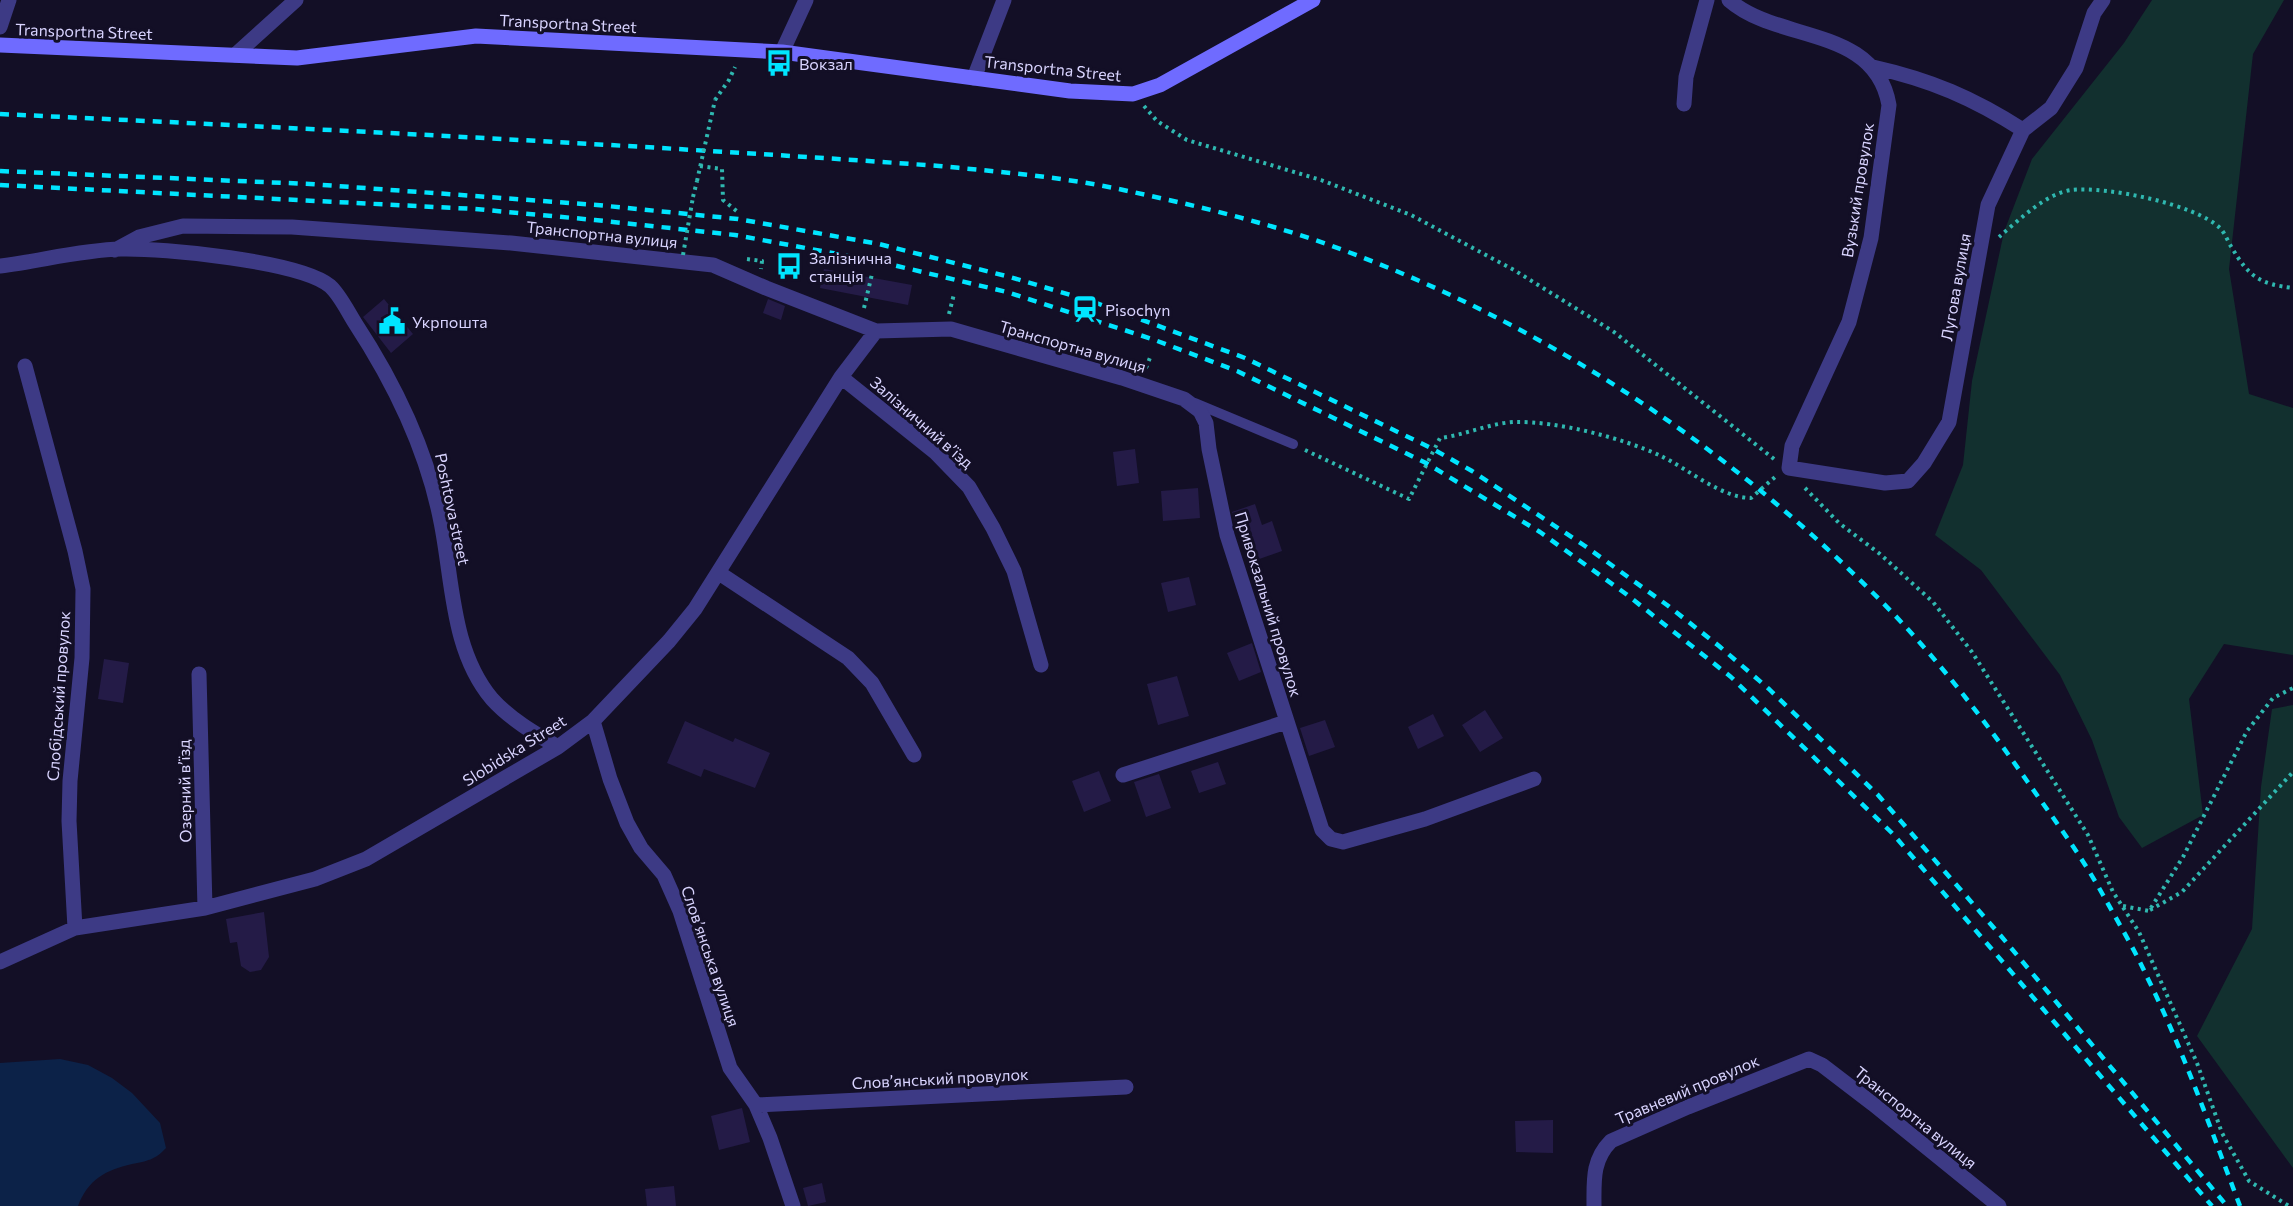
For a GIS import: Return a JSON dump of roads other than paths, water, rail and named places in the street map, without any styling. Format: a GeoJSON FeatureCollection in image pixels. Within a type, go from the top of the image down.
{"type":"FeatureCollection","features":[{"type":"Feature","properties":{"kind":"street"},"geometry":{"type":"LineString","coordinates":[[0,27],[9,0]]}},
{"type":"Feature","properties":{"kind":"street"},"geometry":{"type":"LineString","coordinates":[[235,55],[296,0]]}},
{"type":"Feature","properties":{"kind":"street"},"geometry":{"type":"LineString","coordinates":[[782,52],[806,0]]}},
{"type":"Feature","properties":{"kind":"street"},"geometry":{"type":"LineString","coordinates":[[974,78],[1004,0]]}},
{"type":"Feature","properties":{"kind":"street","name":"Transportna Street"},"geometry":{"type":"LineString","coordinates":[[0,45],[297,58],[476,36],[782,52],[1070,91],[1133,94],[1160,86],[1313,0]]}},
{"type":"Feature","properties":{"kind":"street"},"geometry":{"type":"LineString","coordinates":[[1684,104],[1686,77],[1707,0]]}},
{"type":"Feature","properties":{"kind":"street","name":"Вузький провулок"},"geometry":{"type":"LineString","coordinates":[[1730,0],[1736,6],[1758,16],[1845,48],[1862,57],[1873,67],[1885,87],[1889,105],[1871,238],[1849,322],[1792,446],[1789,468]]}},
{"type":"Feature","properties":{"kind":"street","name":"Лугова вулиця"},"geometry":{"type":"LineString","coordinates":[[1789,468],[1886,483],[1908,481],[1924,463],[1949,422],[1988,205],[2023,130],[2051,108],[2076,68],[2094,13],[2103,0]]}},
{"type":"Feature","properties":{"kind":"street"},"geometry":{"type":"LineString","coordinates":[[1873,67],[1942,86],[1993,111],[2023,130]]}},
{"type":"Feature","properties":{"kind":"street","name":"Транспортна вулиця"},"geometry":{"type":"LineString","coordinates":[[0,266],[76,253],[115,250],[140,237],[183,226],[292,226],[648,256],[713,265],[876,331],[951,329],[1122,378],[1184,399]]}},
{"type":"Feature","properties":{"kind":"street","name":"Poshtova street"},"geometry":{"type":"LineString","coordinates":[[115,250],[192,253],[270,265],[308,274],[330,286],[372,349],[421,447],[441,521],[456,622],[479,678],[493,699],[523,727],[558,747]]}},
{"type":"Feature","properties":{"kind":"street","name":"Slobidska Street"},"geometry":{"type":"LineString","coordinates":[[0,962],[75,928],[205,908],[315,879],[366,860],[558,747],[593,721],[669,641],[695,609],[841,377],[876,331]]}},
{"type":"Feature","properties":{"kind":"street","name":"Слобідський провулок"},"geometry":{"type":"LineString","coordinates":[[25,366],[75,551],[83,589],[82,658],[70,781],[69,821],[75,928]]}},
{"type":"Feature","properties":{"kind":"street","name":"Залізничний в’їзд"},"geometry":{"type":"LineString","coordinates":[[841,377],[936,453],[969,487],[1014,571],[1041,665]]}},
{"type":"Feature","properties":{"kind":"street","name":"Привокзальний провулок"},"geometry":{"type":"LineString","coordinates":[[1184,399],[1200,411],[1206,423],[1209,449],[1227,535],[1286,722],[1326,836],[1343,842],[1425,819],[1534,779]]}},
{"type":"Feature","properties":{"kind":"street"},"geometry":{"type":"LineString","coordinates":[[719,573],[848,658],[872,683],[914,754]]}},
{"type":"Feature","properties":{"kind":"street","name":"Озерний в’їзд"},"geometry":{"type":"LineString","coordinates":[[199,674],[205,908]]}},
{"type":"Feature","properties":{"kind":"street","name":"Слов’янська вулиця"},"geometry":{"type":"LineString","coordinates":[[593,721],[610,779],[627,823],[641,848],[664,875],[680,911],[730,1068],[756,1105],[793,1206]]}},
{"type":"Feature","properties":{"kind":"street","name":"Привокзальний провулок"},"geometry":{"type":"LineString","coordinates":[[1123,775],[1286,722]]}},
{"type":"Feature","properties":{"kind":"street","name":"Транспортна вулиця"},"geometry":{"type":"LineString","coordinates":[[1809,1059],[1822,1065],[1873,1104],[1999,1206]]}},
{"type":"Feature","properties":{"kind":"street","name":"Травневий провулок"},"geometry":{"type":"LineString","coordinates":[[1594,1206],[1595,1165],[1603,1149],[1611,1141],[1688,1107],[1809,1059]]}},
{"type":"Feature","properties":{"kind":"street","name":"Слов’янський провулок"},"geometry":{"type":"LineString","coordinates":[[756,1105],[1126,1087]]}},
{"type":"Feature","properties":{"kind":"lane"},"geometry":{"type":"LineString","coordinates":[[1184,399],[1293,444]]}},
{"type":"Feature","properties":{"kind":"water"},"geometry":{"type":"Polygon","coordinates":[[[60,1059],[88,1065],[112,1078],[132,1093],[160,1123],[166,1148],[150,1159],[122,1166],[106,1173],[92,1183],[78,1206],[0,1206],[0,1063],[60,1059]]]}},
{"type":"Feature","properties":{"kind":"railway"},"geometry":{"type":"LineString","coordinates":[[0,114],[694,150],[939,166],[1057,179],[1104,186],[1243,218],[1312,239],[1390,268],[1466,302],[1540,341],[1612,384],[1682,430],[1812,535],[1872,592],[1934,659],[1992,732],[2066,837],[2126,936],[2143,968],[2197,1091],[2240,1206]]}},
{"type":"Feature","properties":{"kind":"railway"},"geometry":{"type":"LineString","coordinates":[[0,171],[310,184],[597,205],[738,219],[879,244],[1010,277],[1091,301],[1245,358],[1433,449],[1472,471],[1585,546],[1667,605],[1769,689],[1878,795],[2001,936],[2227,1206]]}},
{"type":"Feature","properties":{"kind":"railway"},"geometry":{"type":"LineString","coordinates":[[0,185],[475,209],[735,235],[876,261],[1007,292],[1152,339],[1237,371],[1426,463],[1540,532],[1626,594],[1731,677],[1893,834],[2212,1206]]}},
{"type":"Feature","properties":{"kind":"place","name":"Вокзал"},"geometry":{"type":"Point","coordinates":[779,63]}},
{"type":"Feature","properties":{"kind":"place","name":"Залізнична станція"},"geometry":{"type":"Point","coordinates":[789,266]}},
{"type":"Feature","properties":{"kind":"place","name":"Pisochyn"},"geometry":{"type":"Point","coordinates":[1085,309]}},
{"type":"Feature","properties":{"kind":"place","name":"Укрпошта"},"geometry":{"type":"Point","coordinates":[392,321]}}]}
